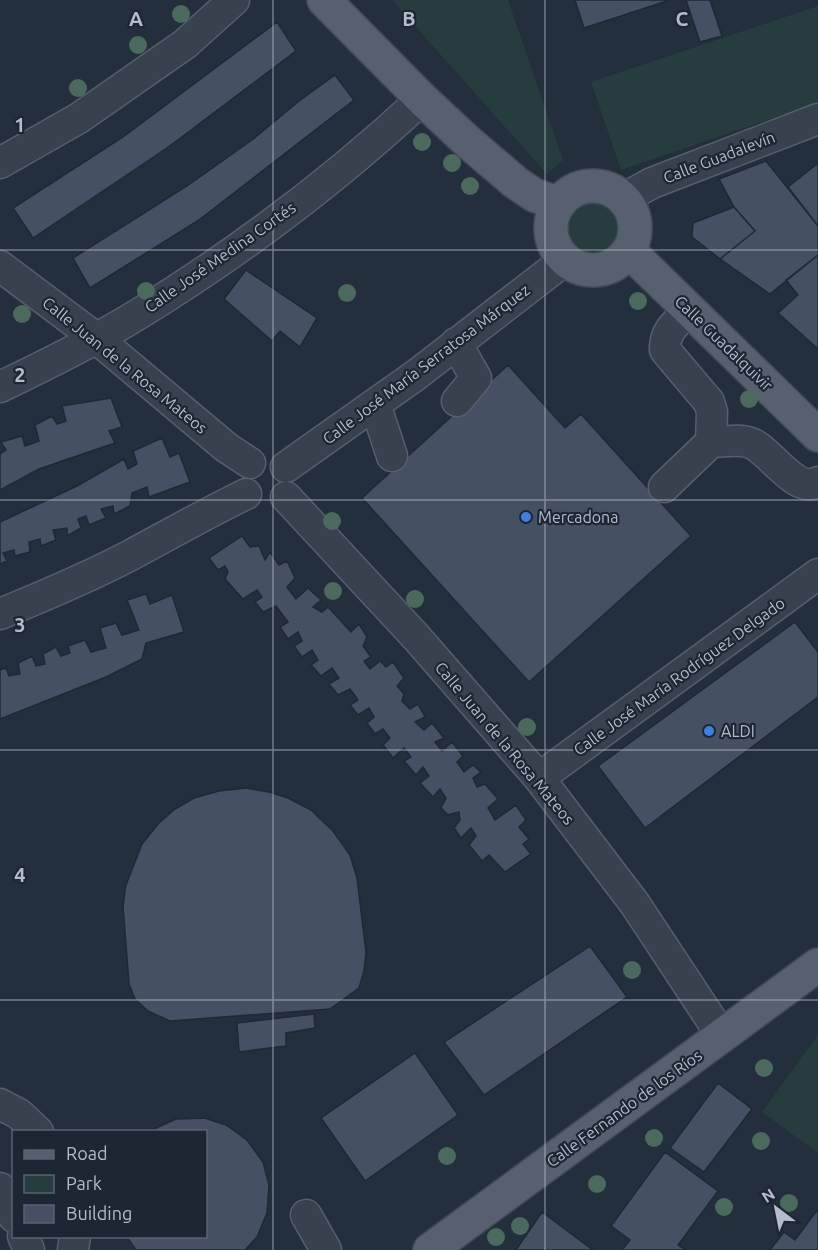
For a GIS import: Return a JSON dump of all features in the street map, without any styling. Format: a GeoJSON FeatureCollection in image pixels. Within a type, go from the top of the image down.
{"type":"FeatureCollection","features":[{"type":"Feature","properties":{"kind":"main road"},"geometry":{"type":"LineString","coordinates":[[324,0],[422,99],[516,182],[534,195],[559,204]]}},
{"type":"Feature","properties":{"kind":"main road"},"geometry":{"type":"LineString","coordinates":[[600,187],[615,192],[623,200],[633,213],[636,228],[629,251],[616,264],[593,270],[575,267],[565,260],[556,249],[551,227],[559,204],[580,188],[600,187]]}},
{"type":"Feature","properties":{"kind":"main road","name":"Calle Guadalquivir"},"geometry":{"type":"LineString","coordinates":[[629,251],[818,435]]}},
{"type":"Feature","properties":{"kind":"main road","name":"Calle Fernando de los Ríos"},"geometry":{"type":"LineString","coordinates":[[430,1250],[818,965]]}},
{"type":"Feature","properties":{"kind":"street"},"geometry":{"type":"LineString","coordinates":[[0,163],[79,118],[185,44],[234,0]]}},
{"type":"Feature","properties":{"kind":"street","name":"Calle José Medina Cortés"},"geometry":{"type":"LineString","coordinates":[[0,387],[137,315],[265,230],[386,132],[422,99]]}},
{"type":"Feature","properties":{"kind":"street","name":"Calle Guadalevín"},"geometry":{"type":"LineString","coordinates":[[623,200],[652,183],[818,119]]}},
{"type":"Feature","properties":{"kind":"street","name":"Calle José María Serratosa Márquez"},"geometry":{"type":"LineString","coordinates":[[286,467],[456,344],[565,260]]}},
{"type":"Feature","properties":{"kind":"street","name":"Calle Juan de la Rosa Mateos"},"geometry":{"type":"LineString","coordinates":[[0,266],[96,338],[227,448],[250,463]]}},
{"type":"Feature","properties":{"kind":"street"},"geometry":{"type":"LineString","coordinates":[[690,310],[668,331],[664,342],[665,350],[709,402],[712,412],[711,442]]}},
{"type":"Feature","properties":{"kind":"street"},"geometry":{"type":"LineString","coordinates":[[456,344],[476,378],[457,401]]}},
{"type":"Feature","properties":{"kind":"street"},"geometry":{"type":"LineString","coordinates":[[375,404],[392,456]]}},
{"type":"Feature","properties":{"kind":"street"},"geometry":{"type":"LineString","coordinates":[[664,487],[711,442],[744,441],[755,445],[796,480],[807,485],[818,482]]}},
{"type":"Feature","properties":{"kind":"street"},"geometry":{"type":"LineString","coordinates":[[270,457],[281,461],[286,467],[290,475],[291,486],[286,497],[270,505],[262,505],[251,500],[246,494],[243,477],[250,463],[270,457]]}},
{"type":"Feature","properties":{"kind":"street"},"geometry":{"type":"LineString","coordinates":[[0,614],[45,596],[129,556],[246,494]]}},
{"type":"Feature","properties":{"kind":"street","name":"Calle Juan de la Rosa Mateos"},"geometry":{"type":"LineString","coordinates":[[286,497],[417,638],[539,778],[636,904],[722,1036]]}},
{"type":"Feature","properties":{"kind":"street","name":"Calle José María Rodríguez Delgado"},"geometry":{"type":"LineString","coordinates":[[539,778],[818,574]]}},
{"type":"Feature","properties":{"kind":"street"},"geometry":{"type":"LineString","coordinates":[[0,1104],[19,1114],[37,1130]]}},
{"type":"Feature","properties":{"kind":"street"},"geometry":{"type":"LineString","coordinates":[[0,1188],[12,1213]]}},
{"type":"Feature","properties":{"kind":"street"},"geometry":{"type":"LineString","coordinates":[[306,1215],[326,1250]]}},
{"type":"Feature","properties":{"kind":"green space"},"geometry":{"type":"Polygon","coordinates":[[[392,0],[508,0],[563,160],[547,174],[392,0]]]}},
{"type":"Feature","properties":{"kind":"green space"},"geometry":{"type":"Polygon","coordinates":[[[818,6],[818,103],[621,170],[591,82],[818,6]]]}},
{"type":"Feature","properties":{"kind":"green space"},"geometry":{"type":"Polygon","coordinates":[[[588,199],[598,199],[612,206],[619,225],[612,244],[598,251],[588,251],[578,247],[571,240],[567,230],[567,220],[571,210],[578,203],[588,199]]]}},
{"type":"Feature","properties":{"kind":"green space"},"geometry":{"type":"Polygon","coordinates":[[[818,1035],[818,1153],[762,1112],[818,1035]]]}},
{"type":"Feature","properties":{"kind":"building"},"geometry":{"type":"Polygon","coordinates":[[[575,0],[670,0],[584,28],[575,0]]]}},
{"type":"Feature","properties":{"kind":"building"},"geometry":{"type":"Polygon","coordinates":[[[686,0],[710,0],[722,36],[700,42],[686,0]]]}},
{"type":"Feature","properties":{"kind":"building"},"geometry":{"type":"Polygon","coordinates":[[[277,22],[296,51],[167,148],[33,238],[13,208],[123,137],[277,22]]]}},
{"type":"Feature","properties":{"kind":"building"},"geometry":{"type":"Polygon","coordinates":[[[335,75],[354,100],[199,220],[90,288],[73,258],[187,186],[252,140],[335,75]]]}},
{"type":"Feature","properties":{"kind":"building"},"geometry":{"type":"Polygon","coordinates":[[[766,161],[818,226],[818,255],[770,294],[720,259],[755,231],[734,207],[719,179],[766,161]]]}},
{"type":"Feature","properties":{"kind":"building"},"geometry":{"type":"Polygon","coordinates":[[[818,163],[818,226],[788,187],[818,163]]]}},
{"type":"Feature","properties":{"kind":"building"},"geometry":{"type":"Polygon","coordinates":[[[734,207],[755,231],[720,259],[692,237],[693,223],[734,207]]]}},
{"type":"Feature","properties":{"kind":"building"},"geometry":{"type":"Polygon","coordinates":[[[818,255],[818,349],[778,313],[798,295],[786,280],[818,255]]]}},
{"type":"Feature","properties":{"kind":"building"},"geometry":{"type":"Polygon","coordinates":[[[246,270],[317,318],[300,347],[280,331],[272,341],[224,299],[246,270]]]}},
{"type":"Feature","properties":{"kind":"building","name":"Mercadona"},"geometry":{"type":"Polygon","coordinates":[[[508,365],[565,428],[581,414],[691,536],[529,682],[362,498],[508,365]]]}},
{"type":"Feature","properties":{"kind":"building"},"geometry":{"type":"Polygon","coordinates":[[[111,398],[122,427],[109,431],[115,443],[39,469],[0,490],[0,454],[6,450],[1,442],[22,436],[25,446],[39,441],[35,425],[52,416],[57,424],[66,421],[62,406],[111,398]]]}},
{"type":"Feature","properties":{"kind":"building"},"geometry":{"type":"Polygon","coordinates":[[[162,438],[170,457],[179,453],[190,482],[149,497],[147,487],[132,493],[130,506],[114,514],[113,506],[101,509],[106,518],[89,525],[86,516],[78,519],[81,528],[67,536],[67,528],[53,530],[56,540],[41,546],[40,539],[29,542],[30,552],[15,556],[14,550],[3,553],[7,561],[0,564],[0,522],[77,486],[124,459],[128,469],[137,464],[133,451],[162,438]]]}},
{"type":"Feature","properties":{"kind":"building"},"geometry":{"type":"Polygon","coordinates":[[[242,536],[250,547],[259,546],[265,560],[270,552],[279,565],[287,561],[295,578],[287,587],[296,599],[308,588],[321,600],[313,607],[322,612],[328,607],[351,632],[359,624],[367,637],[363,646],[371,657],[364,661],[370,669],[380,661],[386,667],[393,662],[404,678],[397,686],[404,694],[402,701],[410,709],[418,704],[425,717],[415,722],[424,730],[432,723],[444,738],[435,742],[442,751],[452,742],[463,756],[457,762],[464,772],[473,765],[481,772],[473,778],[477,787],[485,784],[498,799],[488,808],[495,820],[516,805],[526,820],[519,827],[529,839],[523,844],[531,854],[505,872],[489,855],[482,861],[469,845],[476,836],[471,828],[461,838],[454,828],[460,820],[459,812],[448,815],[441,808],[446,798],[440,789],[433,797],[420,783],[429,776],[423,767],[416,775],[404,761],[411,757],[404,748],[393,758],[383,745],[390,738],[383,729],[375,734],[367,723],[374,717],[369,708],[358,715],[350,705],[358,700],[350,689],[338,695],[329,684],[339,678],[332,668],[321,676],[311,665],[318,660],[312,650],[302,657],[294,646],[302,641],[298,632],[288,639],[280,627],[288,622],[276,606],[263,612],[255,602],[262,597],[257,590],[243,599],[225,579],[228,572],[225,566],[218,570],[209,558],[242,536]]]}},
{"type":"Feature","properties":{"kind":"building"},"geometry":{"type":"Polygon","coordinates":[[[146,594],[150,604],[172,595],[184,632],[146,643],[142,659],[106,677],[0,719],[0,670],[6,668],[9,676],[20,674],[18,663],[32,656],[36,666],[45,664],[43,654],[56,647],[61,656],[70,653],[68,646],[85,640],[91,652],[106,648],[100,628],[116,623],[122,635],[139,630],[127,600],[146,594]]]}},
{"type":"Feature","properties":{"kind":"building","name":"ALDI"},"geometry":{"type":"Polygon","coordinates":[[[795,622],[818,652],[818,697],[645,828],[598,766],[795,622]]]}},
{"type":"Feature","properties":{"kind":"building"},"geometry":{"type":"Polygon","coordinates":[[[246,788],[288,798],[311,810],[333,831],[350,855],[357,878],[366,952],[359,988],[330,1009],[170,1021],[148,1011],[135,999],[129,984],[123,906],[126,885],[142,844],[159,823],[175,809],[194,798],[219,791],[246,788]]]}},
{"type":"Feature","properties":{"kind":"building"},"geometry":{"type":"Polygon","coordinates":[[[590,946],[627,997],[484,1095],[444,1042],[590,946]]]}},
{"type":"Feature","properties":{"kind":"building"},"geometry":{"type":"Polygon","coordinates":[[[314,1014],[315,1028],[286,1033],[286,1046],[239,1052],[237,1023],[314,1014]]]}},
{"type":"Feature","properties":{"kind":"building"},"geometry":{"type":"Polygon","coordinates":[[[415,1053],[458,1115],[365,1181],[321,1118],[415,1053]]]}},
{"type":"Feature","properties":{"kind":"building"},"geometry":{"type":"Polygon","coordinates":[[[718,1083],[752,1109],[704,1172],[670,1148],[718,1083]]]}},
{"type":"Feature","properties":{"kind":"building"},"geometry":{"type":"Polygon","coordinates":[[[205,1118],[226,1125],[247,1140],[263,1162],[269,1185],[267,1213],[257,1237],[245,1250],[136,1250],[127,1238],[207,1238],[207,1130],[151,1130],[176,1119],[205,1118]]]}},
{"type":"Feature","properties":{"kind":"building"},"geometry":{"type":"Polygon","coordinates":[[[665,1152],[718,1191],[678,1245],[686,1250],[622,1250],[630,1240],[611,1226],[665,1152]]]}},
{"type":"Feature","properties":{"kind":"building"},"geometry":{"type":"Polygon","coordinates":[[[818,1209],[818,1250],[770,1250],[784,1232],[795,1240],[818,1209]]]}},
{"type":"Feature","properties":{"kind":"building"},"geometry":{"type":"Polygon","coordinates":[[[542,1212],[593,1250],[516,1250],[542,1212]]]}},
{"type":"Feature","properties":{"kind":"place","name":"Mercadona"},"geometry":{"type":"Point","coordinates":[526,517]}},
{"type":"Feature","properties":{"kind":"place","name":"ALDI"},"geometry":{"type":"Point","coordinates":[709,731]}}]}
